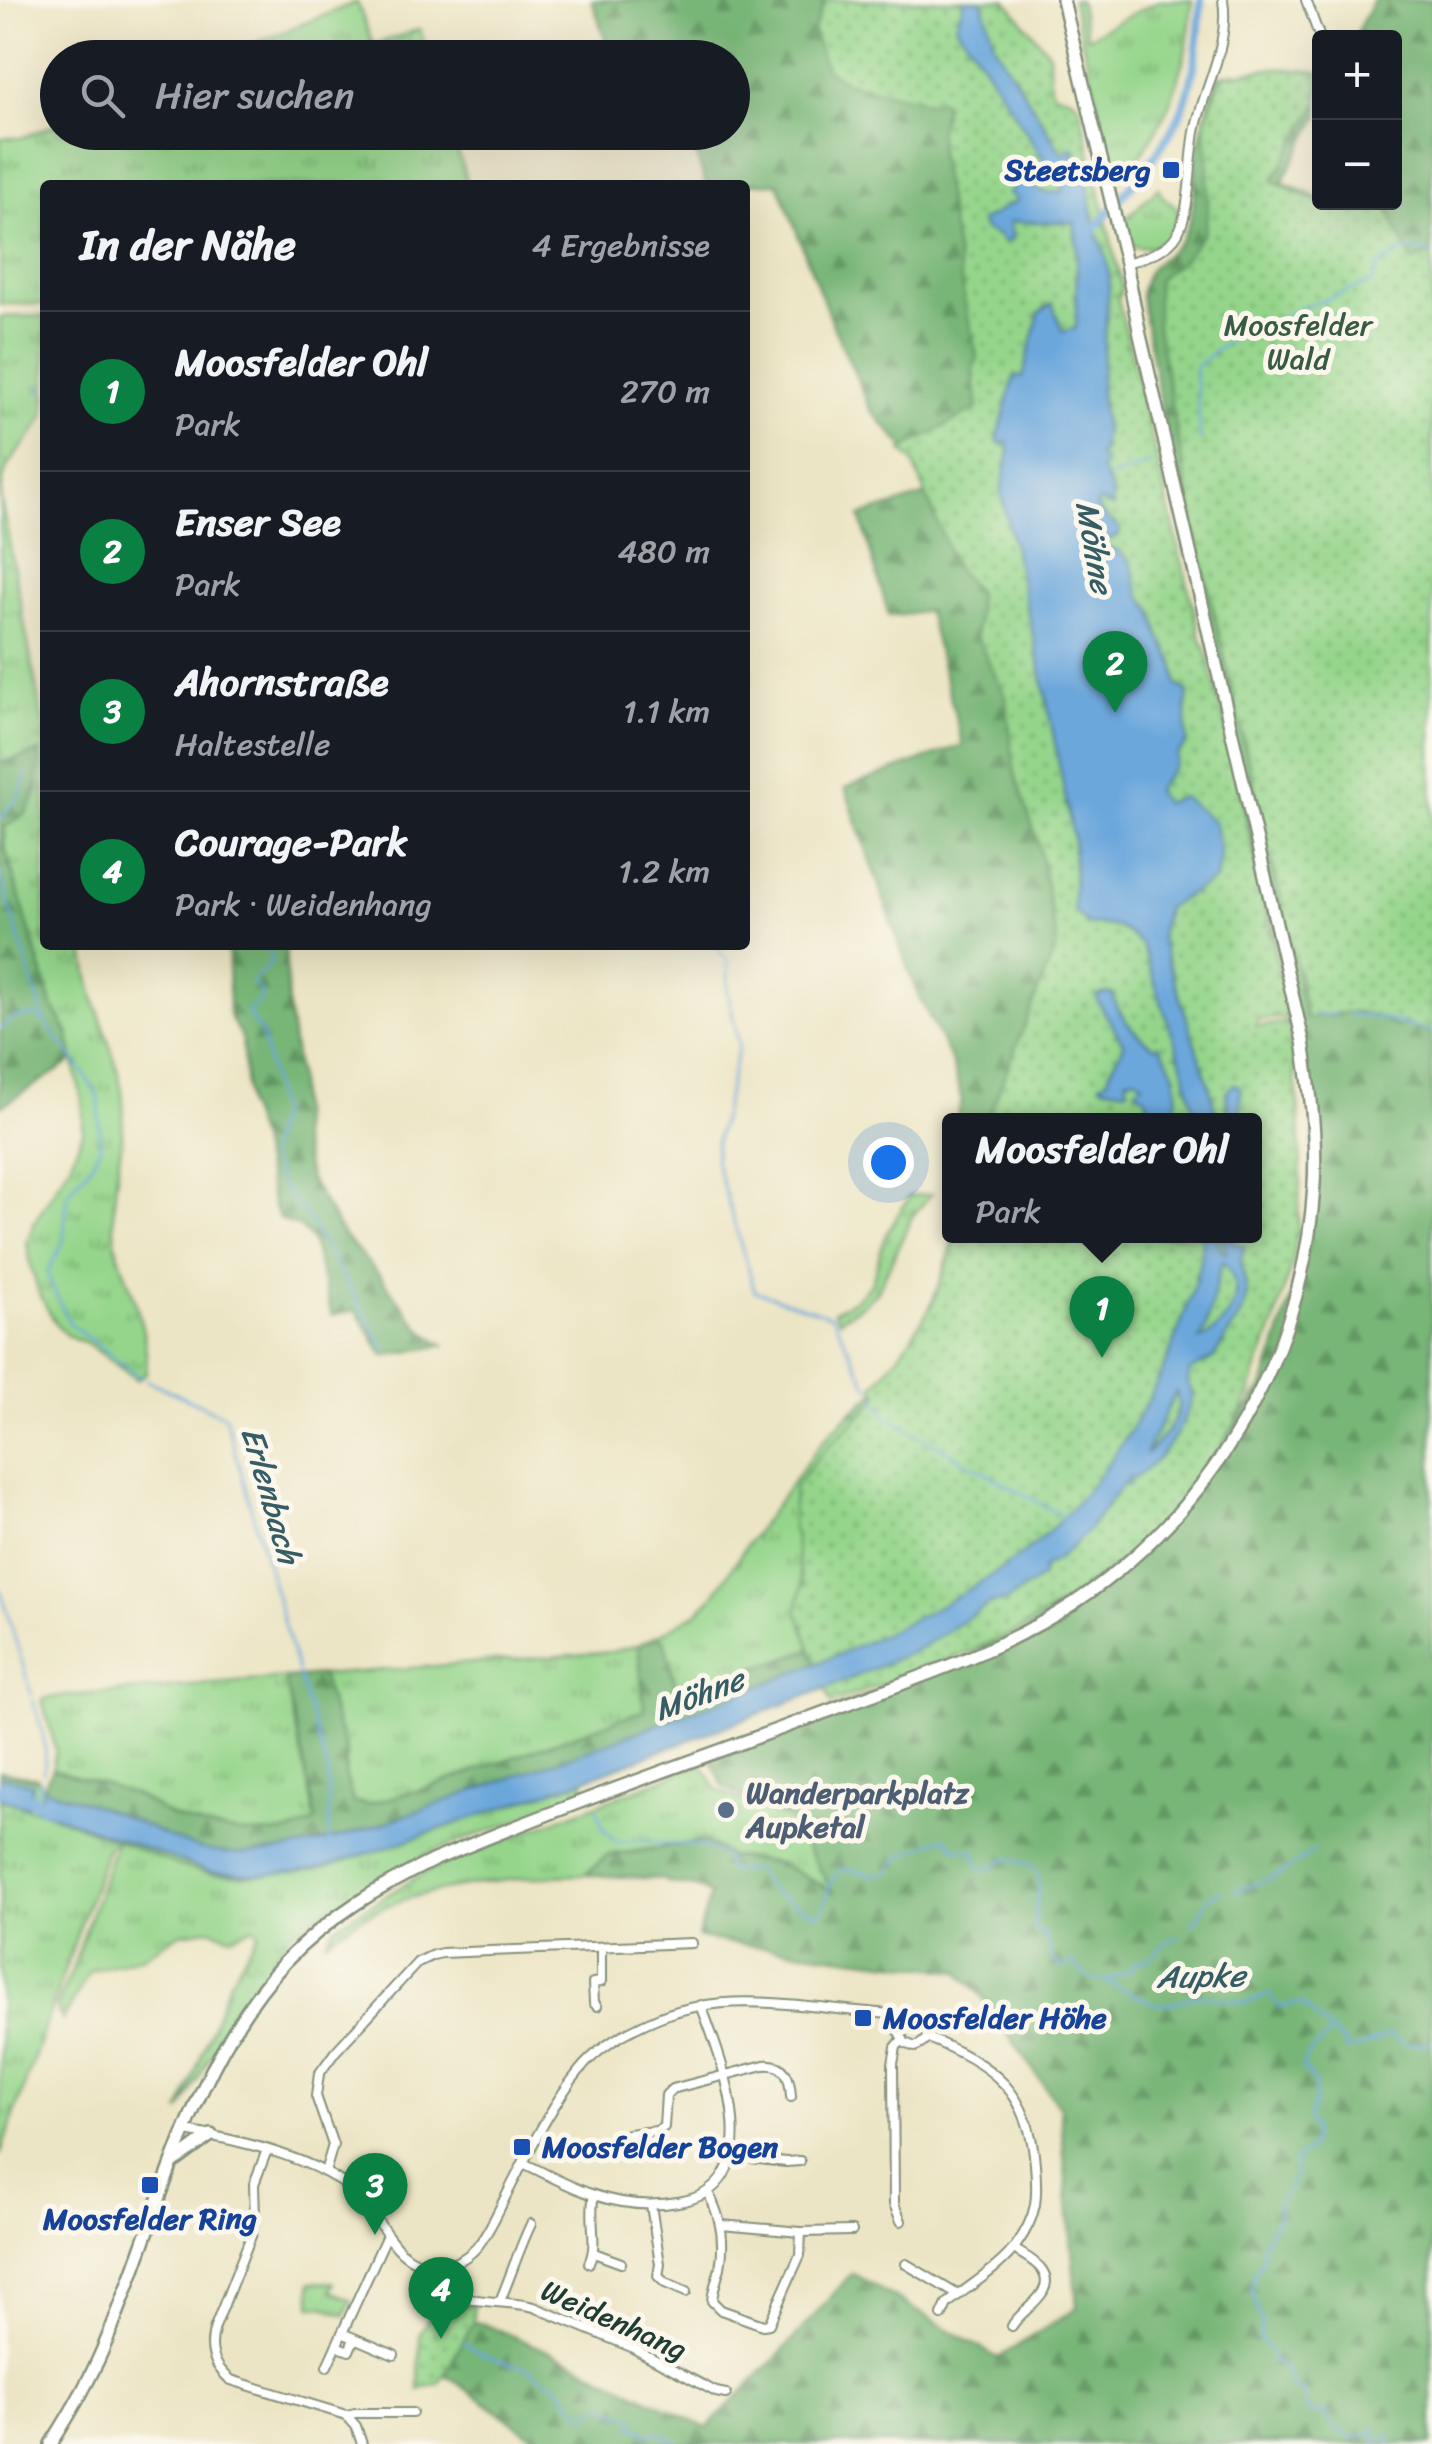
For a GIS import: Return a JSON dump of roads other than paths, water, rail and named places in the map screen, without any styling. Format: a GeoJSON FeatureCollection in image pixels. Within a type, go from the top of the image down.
{"type":"FeatureCollection","features":[{"type":"Feature","properties":{"kind":"main road"},"geometry":{"type":"LineString","coordinates":[[51,2444],[102,2350],[186,2131],[217,2062],[259,1994],[308,1940],[390,1882],[464,1847],[926,1674],[1045,1620],[1110,1577],[1178,1514],[1237,1435],[1281,1346],[1309,1233],[1314,1182],[1309,1083],[1296,1006],[1063,0]]}},
{"type":"Feature","properties":{"kind":"main road"},"geometry":{"type":"LineString","coordinates":[[174,2162],[211,2135]]}},
{"type":"Feature","properties":{"kind":"street"},"geometry":{"type":"LineString","coordinates":[[1126,264],[1169,244],[1179,231],[1196,125],[1222,44],[1222,0]]}},
{"type":"Feature","properties":{"kind":"street"},"geometry":{"type":"LineString","coordinates":[[1306,0],[1317,30]]}},
{"type":"Feature","properties":{"kind":"street"},"geometry":{"type":"LineString","coordinates":[[325,2172],[333,2145],[316,2096],[318,2074],[418,1962],[442,1954],[692,1943]]}},
{"type":"Feature","properties":{"kind":"street"},"geometry":{"type":"LineString","coordinates":[[597,2006],[593,1983],[602,1982],[601,1947]]}},
{"type":"Feature","properties":{"kind":"street"},"geometry":{"type":"LineString","coordinates":[[186,2131],[266,2150],[337,2178],[360,2197],[386,2236],[408,2258],[439,2267],[475,2250],[569,2084],[604,2047],[645,2023],[701,2005],[734,2002],[893,2014],[904,2022]]}},
{"type":"Feature","properties":{"kind":"street"},"geometry":{"type":"LineString","coordinates":[[524,2162],[612,2200],[651,2205],[683,2202],[708,2194],[731,2156],[734,2118],[725,2076],[701,2005]]}},
{"type":"Feature","properties":{"kind":"street"},"geometry":{"type":"LineString","coordinates":[[914,2017],[928,2027],[928,2038],[916,2047],[908,2045],[902,2040],[900,2029],[914,2017]]}},
{"type":"Feature","properties":{"kind":"street"},"geometry":{"type":"LineString","coordinates":[[928,2038],[993,2074],[1015,2096],[1027,2118],[1035,2154],[1036,2205],[1030,2224],[1014,2249],[947,2304],[942,2316]]}},
{"type":"Feature","properties":{"kind":"street"},"geometry":{"type":"LineString","coordinates":[[901,2221],[894,2204],[892,2077],[894,2052],[902,2040]]}},
{"type":"Feature","properties":{"kind":"street"},"geometry":{"type":"LineString","coordinates":[[628,2134],[656,2132],[664,2127],[666,2095],[672,2089],[764,2065],[778,2065],[789,2077],[791,2097]]}},
{"type":"Feature","properties":{"kind":"street"},"geometry":{"type":"LineString","coordinates":[[266,2150],[254,2184],[254,2228],[215,2327],[213,2356],[220,2371],[231,2380],[346,2415],[412,2413]]}},
{"type":"Feature","properties":{"kind":"street"},"geometry":{"type":"LineString","coordinates":[[731,2156],[800,2161]]}},
{"type":"Feature","properties":{"kind":"street"},"geometry":{"type":"LineString","coordinates":[[708,2194],[721,2225],[720,2266],[712,2301],[721,2310],[769,2324],[800,2255],[802,2232]]}},
{"type":"Feature","properties":{"kind":"street"},"geometry":{"type":"LineString","coordinates":[[589,2263],[594,2253],[594,2195]]}},
{"type":"Feature","properties":{"kind":"street"},"geometry":{"type":"LineString","coordinates":[[651,2205],[660,2264],[658,2276],[664,2283],[686,2292]]}},
{"type":"Feature","properties":{"kind":"street"},"geometry":{"type":"LineString","coordinates":[[500,2301],[531,2224]]}},
{"type":"Feature","properties":{"kind":"street"},"geometry":{"type":"LineString","coordinates":[[721,2225],[802,2232],[852,2231]]}},
{"type":"Feature","properties":{"kind":"street"},"geometry":{"type":"LineString","coordinates":[[327,2366],[386,2236]]}},
{"type":"Feature","properties":{"kind":"street"},"geometry":{"type":"LineString","coordinates":[[1012,2326],[1016,2317],[1042,2295],[1046,2282],[1042,2269],[1014,2249]]}},
{"type":"Feature","properties":{"kind":"street"},"geometry":{"type":"LineString","coordinates":[[594,2253],[621,2263]]}},
{"type":"Feature","properties":{"kind":"street"},"geometry":{"type":"LineString","coordinates":[[906,2264],[958,2295]]}},
{"type":"Feature","properties":{"kind":"street","name":"Weidenhang"},"geometry":{"type":"LineString","coordinates":[[439,2267],[454,2294],[534,2306],[629,2346],[726,2394]]}},
{"type":"Feature","properties":{"kind":"street"},"geometry":{"type":"LineString","coordinates":[[342,2334],[394,2355]]}},
{"type":"Feature","properties":{"kind":"street"},"geometry":{"type":"LineString","coordinates":[[336,2346],[349,2352],[354,2339]]}},
{"type":"Feature","properties":{"kind":"street"},"geometry":{"type":"LineString","coordinates":[[346,2415],[356,2426],[362,2444]]}},
{"type":"Feature","properties":{"kind":"water"},"geometry":{"type":"Polygon","coordinates":[[[964,0],[982,0],[995,46],[1062,153],[1073,147],[1076,151],[1067,162],[1074,171],[1087,176],[1095,228],[1110,278],[1100,391],[1104,450],[1098,454],[1105,459],[1101,470],[1112,491],[1113,507],[1099,501],[1097,505],[1120,529],[1119,535],[1097,545],[1087,557],[1106,547],[1119,551],[1131,562],[1140,595],[1153,611],[1174,663],[1177,684],[1188,692],[1187,744],[1156,791],[1164,803],[1183,797],[1215,823],[1220,856],[1216,879],[1166,908],[1160,937],[1215,1113],[1194,1113],[1185,1072],[1142,945],[1117,928],[1088,925],[1074,910],[1073,837],[1001,492],[1009,452],[1007,442],[997,441],[1014,377],[1023,377],[1039,313],[1052,303],[1063,332],[1076,328],[1074,222],[1010,222],[1010,242],[984,230],[980,221],[1017,200],[1009,193],[1018,182],[1044,191],[1064,191],[956,26],[964,0]]]}},
{"type":"Feature","properties":{"kind":"water"},"geometry":{"type":"Polygon","coordinates":[[[1112,994],[1135,1032],[1156,1047],[1159,1044],[1176,1082],[1176,1102],[1170,1113],[1151,1113],[1146,1098],[1135,1089],[1143,1083],[1135,1077],[1126,1079],[1125,1090],[1100,1083],[1108,1079],[1123,1043],[1097,996],[1112,994]]]}},
{"type":"Feature","properties":{"kind":"water"},"geometry":{"type":"Polygon","coordinates":[[[1234,1084],[1239,1086],[1240,1113],[1228,1113],[1226,1093],[1234,1084]]]}},
{"type":"Feature","properties":{"kind":"water"},"geometry":{"type":"Polygon","coordinates":[[[1201,1243],[1219,1243],[1226,1253],[1224,1243],[1239,1243],[1244,1249],[1241,1260],[1247,1294],[1242,1313],[1214,1357],[1190,1371],[1187,1381],[1193,1395],[1171,1442],[1144,1471],[1133,1479],[1128,1477],[1130,1485],[1124,1482],[1078,1541],[1043,1568],[1042,1577],[1005,1602],[991,1603],[919,1649],[583,1780],[315,1869],[259,1875],[210,1872],[38,1809],[43,1788],[211,1851],[243,1853],[298,1847],[370,1828],[842,1653],[970,1589],[1021,1555],[1076,1503],[1117,1451],[1151,1395],[1165,1366],[1200,1262],[1201,1243]],[[1222,1261],[1200,1340],[1220,1325],[1233,1305],[1235,1283],[1222,1261]],[[1176,1392],[1145,1455],[1175,1418],[1176,1392]]]}},
{"type":"Feature","properties":{"kind":"water"},"geometry":{"type":"Polygon","coordinates":[[[0,1776],[33,1784],[27,1807],[0,1798],[0,1776]]]}},
{"type":"Feature","properties":{"kind":"waterway"},"geometry":{"type":"LineString","coordinates":[[1091,233],[1142,173],[1183,107],[1194,68],[1201,0]]}},
{"type":"Feature","properties":{"kind":"waterway"},"geometry":{"type":"LineString","coordinates":[[1201,441],[1195,368],[1216,350],[1252,327],[1373,282],[1378,266],[1404,251],[1432,253]]}},
{"type":"Feature","properties":{"kind":"waterway"},"geometry":{"type":"LineString","coordinates":[[1107,479],[1151,463]]}},
{"type":"Feature","properties":{"kind":"waterway","name":"Erlenbach"},"geometry":{"type":"LineString","coordinates":[[0,819],[20,795],[27,774]]}},
{"type":"Feature","properties":{"kind":"waterway","name":"Erlenbach"},"geometry":{"type":"LineString","coordinates":[[0,874],[45,1022],[99,1098],[100,1148],[68,1193],[63,1242],[48,1272],[50,1282],[70,1324],[141,1378]]}},
{"type":"Feature","properties":{"kind":"waterway"},"geometry":{"type":"LineString","coordinates":[[268,950],[271,963],[252,982],[262,993],[260,1003],[252,1006],[248,1014],[262,1035],[279,1113],[269,1158],[285,1191],[305,1214],[386,1350]]}},
{"type":"Feature","properties":{"kind":"waterway"},"geometry":{"type":"LineString","coordinates":[[718,950],[728,961],[728,992],[739,1046],[715,1160],[755,1291],[832,1316],[869,1388]]}},
{"type":"Feature","properties":{"kind":"waterway"},"geometry":{"type":"LineString","coordinates":[[1315,1015],[1334,1014]]}},
{"type":"Feature","properties":{"kind":"waterway"},"geometry":{"type":"LineString","coordinates":[[1348,1014],[1432,1032]]}},
{"type":"Feature","properties":{"kind":"waterway"},"geometry":{"type":"LineString","coordinates":[[0,1029],[14,1018],[33,1015],[43,1021]]}},
{"type":"Feature","properties":{"kind":"waterway","name":"Erlenbach"},"geometry":{"type":"LineString","coordinates":[[146,1380],[225,1416],[297,1670]]}},
{"type":"Feature","properties":{"kind":"waterway"},"geometry":{"type":"LineString","coordinates":[[874,1396],[889,1418],[1064,1517]]}},
{"type":"Feature","properties":{"kind":"waterway"},"geometry":{"type":"LineString","coordinates":[[0,1588],[32,1696]]}},
{"type":"Feature","properties":{"kind":"waterway","name":"Erlenbach"},"geometry":{"type":"LineString","coordinates":[[298,1674],[328,1772],[329,1843]]}},
{"type":"Feature","properties":{"kind":"waterway"},"geometry":{"type":"LineString","coordinates":[[33,1701],[45,1745],[43,1772]]}},
{"type":"Feature","properties":{"kind":"waterway"},"geometry":{"type":"LineString","coordinates":[[34,1800],[41,1781]]}},
{"type":"Feature","properties":{"kind":"waterway","name":"Möhne"},"geometry":{"type":"LineString","coordinates":[[0,1789],[52,1808]]}},
{"type":"Feature","properties":{"kind":"waterway","name":"Aupke"},"geometry":{"type":"LineString","coordinates":[[597,1809],[604,1830],[616,1842],[643,1840],[711,1849],[725,1857],[731,1872],[755,1869],[775,1893],[818,1914],[824,1907],[830,1883],[841,1869],[882,1874],[907,1853],[946,1838],[957,1849],[975,1851],[978,1867],[982,1869],[1005,1858],[1031,1865],[1039,1876],[1033,1925],[1046,1937],[1052,1959],[1062,1968],[1072,1962],[1085,1975],[1155,2004],[1201,1995],[1245,2003],[1271,1994],[1278,2007],[1301,2003],[1344,2043],[1345,2049],[1360,2048],[1389,2034],[1409,2044],[1432,2043]]}},
{"type":"Feature","properties":{"kind":"waterway"},"geometry":{"type":"LineString","coordinates":[[1235,1891],[1278,1876],[1314,1851]]}},
{"type":"Feature","properties":{"kind":"waterway"},"geometry":{"type":"LineString","coordinates":[[1192,1923],[1209,1898],[1222,1891]]}},
{"type":"Feature","properties":{"kind":"waterway"},"geometry":{"type":"LineString","coordinates":[[1107,1981],[1131,1970],[1133,1964],[1151,1958],[1166,1942],[1179,1936]]}},
{"type":"Feature","properties":{"kind":"waterway"},"geometry":{"type":"LineString","coordinates":[[1331,2032],[1302,2067],[1315,2083],[1314,2105],[1308,2119],[1314,2131],[1311,2147],[1295,2161],[1293,2182],[1277,2206],[1279,2216],[1262,2245],[1264,2258],[1254,2275],[1252,2292],[1262,2324],[1259,2336],[1273,2362],[1285,2368],[1294,2390],[1303,2390],[1307,2411],[1328,2415],[1333,2427],[1353,2439],[1375,2430],[1375,2443],[1388,2435],[1391,2444]]}},
{"type":"Feature","properties":{"kind":"waterway"},"geometry":{"type":"LineString","coordinates":[[464,2342],[487,2356],[529,2368],[557,2386],[588,2415],[604,2406],[633,2417],[634,2428],[648,2435],[658,2433],[677,2444]]}},
{"type":"Feature","properties":{"kind":"place","name":"Steetsberg"},"geometry":{"type":"Point","coordinates":[1171,170]}},
{"type":"Feature","properties":{"kind":"place","name":"Enser See"},"geometry":{"type":"Point","coordinates":[1115,713]}},
{"type":"Feature","properties":{"kind":"place","name":"Moosfelder Ohl"},"geometry":{"type":"Point","coordinates":[1102,1358]}},
{"type":"Feature","properties":{"kind":"place","name":"Wanderparkplatz Aupketal"},"geometry":{"type":"Point","coordinates":[726,1810]}},
{"type":"Feature","properties":{"kind":"place","name":"Moosfelder Höhe"},"geometry":{"type":"Point","coordinates":[863,2018]}},
{"type":"Feature","properties":{"kind":"place","name":"Moosfelder Bogen"},"geometry":{"type":"Point","coordinates":[522,2147]}},
{"type":"Feature","properties":{"kind":"place","name":"Moosfelder Ring"},"geometry":{"type":"Point","coordinates":[150,2185]}},
{"type":"Feature","properties":{"kind":"place","name":"Ahornstraße"},"geometry":{"type":"Point","coordinates":[375,2235]}},
{"type":"Feature","properties":{"kind":"place","name":"Courage-Park"},"geometry":{"type":"Point","coordinates":[441,2339]}},
{"type":"Feature","properties":{"kind":"park label","name":"Moosfelder Wald"},"geometry":{"type":"Point","coordinates":[1298,342]}}]}
